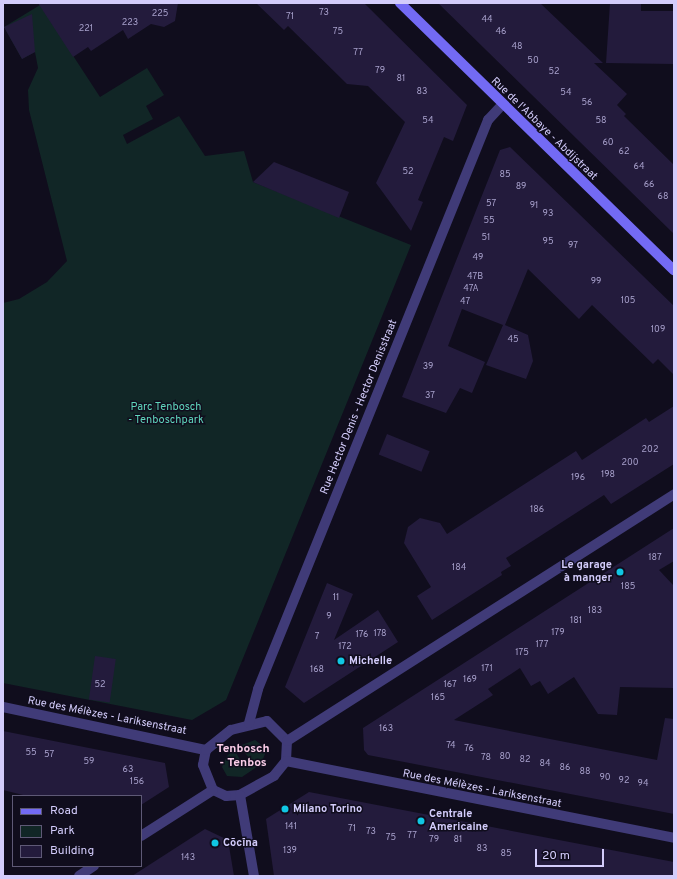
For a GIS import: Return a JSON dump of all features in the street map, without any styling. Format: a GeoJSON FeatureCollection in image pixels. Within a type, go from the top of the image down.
{"type":"FeatureCollection","features":[{"type":"Feature","properties":{"kind":"street","name":"Rue de l'Abbaye - Abdijstraat"},"geometry":{"type":"LineString","coordinates":[[400,3],[502,105],[674,270]]}},
{"type":"Feature","properties":{"kind":"street","name":"Rue Hector Denis - Hector Denisstraat"},"geometry":{"type":"LineString","coordinates":[[249,723],[258,689],[488,120],[502,105]]}},
{"type":"Feature","properties":{"kind":"street"},"geometry":{"type":"LineString","coordinates":[[287,741],[674,494]]}},
{"type":"Feature","properties":{"kind":"street","name":"Rue des Mélèzes - Lariksenstraat"},"geometry":{"type":"LineString","coordinates":[[3,707],[206,750]]}},
{"type":"Feature","properties":{"kind":"street"},"geometry":{"type":"LineString","coordinates":[[267,722],[287,741],[286,761],[274,776],[240,796],[226,796],[213,790],[203,765],[206,750],[231,730],[249,723],[267,722]]}},
{"type":"Feature","properties":{"kind":"street","name":"Rue des Mélèzes - Lariksenstraat"},"geometry":{"type":"LineString","coordinates":[[286,761],[674,838]]}},
{"type":"Feature","properties":{"kind":"street"},"geometry":{"type":"LineString","coordinates":[[142,835],[213,790]]}},
{"type":"Feature","properties":{"kind":"street"},"geometry":{"type":"LineString","coordinates":[[240,796],[254,876]]}},
{"type":"Feature","properties":{"kind":"street"},"geometry":{"type":"LineString","coordinates":[[79,876],[92,867]]}},
{"type":"Feature","properties":{"kind":"green space","name":"Parc Tenbosch - Tenboschpark"},"geometry":{"type":"Polygon","coordinates":[[[40,5],[100,97],[147,68],[164,95],[146,106],[153,119],[123,135],[127,144],[179,116],[205,156],[244,151],[253,182],[411,245],[226,700],[192,720],[3,683],[3,303],[19,299],[47,282],[67,261],[29,110],[28,90],[38,68],[35,52],[22,59],[4,27],[40,5]]]}},
{"type":"Feature","properties":{"kind":"green space"},"geometry":{"type":"Polygon","coordinates":[[[255,740],[267,749],[261,764],[242,777],[227,776],[222,767],[227,756],[234,749],[243,765],[250,759],[239,746],[255,740]]]}},
{"type":"Feature","properties":{"kind":"building"},"geometry":{"type":"Polygon","coordinates":[[[38,3],[178,3],[175,21],[164,27],[151,24],[128,39],[123,30],[91,51],[88,47],[73,57],[38,3]]]}},
{"type":"Feature","properties":{"kind":"building"},"geometry":{"type":"Polygon","coordinates":[[[256,3],[364,3],[467,105],[453,141],[444,137],[418,200],[423,202],[411,231],[376,183],[405,122],[368,86],[347,84],[288,26],[284,30],[256,3]]]}},
{"type":"Feature","properties":{"kind":"building"},"geometry":{"type":"Polygon","coordinates":[[[438,3],[540,3],[603,63],[594,63],[627,94],[617,105],[626,114],[624,116],[674,165],[674,234],[438,3]]]}},
{"type":"Feature","properties":{"kind":"building"},"geometry":{"type":"Polygon","coordinates":[[[610,3],[641,3],[641,11],[674,11],[674,64],[606,63],[610,3]]]}},
{"type":"Feature","properties":{"kind":"building"},"geometry":{"type":"Polygon","coordinates":[[[32,14],[35,52],[22,59],[4,27],[32,14]]]}},
{"type":"Feature","properties":{"kind":"building"},"geometry":{"type":"Polygon","coordinates":[[[510,147],[674,306],[674,375],[658,359],[653,364],[592,305],[579,319],[528,269],[505,325],[528,335],[533,361],[526,379],[486,365],[503,325],[462,309],[448,346],[485,362],[472,393],[460,388],[446,413],[402,397],[500,150],[510,147]]]}},
{"type":"Feature","properties":{"kind":"building"},"geometry":{"type":"Polygon","coordinates":[[[274,162],[349,192],[339,218],[253,182],[274,162]]]}},
{"type":"Feature","properties":{"kind":"building"},"geometry":{"type":"Polygon","coordinates":[[[674,406],[674,464],[611,504],[604,495],[506,558],[511,566],[501,572],[502,575],[432,620],[417,596],[431,587],[404,543],[408,527],[420,518],[440,523],[447,534],[576,451],[582,460],[646,418],[649,422],[674,406]]]}},
{"type":"Feature","properties":{"kind":"building"},"geometry":{"type":"Polygon","coordinates":[[[387,434],[430,451],[421,472],[379,454],[387,434]]]}},
{"type":"Feature","properties":{"kind":"building"},"geometry":{"type":"Polygon","coordinates":[[[674,528],[674,561],[659,570],[674,586],[674,688],[620,687],[617,715],[598,714],[574,677],[548,694],[540,681],[531,686],[520,668],[488,689],[493,695],[454,720],[657,760],[665,718],[674,719],[674,814],[368,755],[364,750],[363,728],[674,528]]]}},
{"type":"Feature","properties":{"kind":"building"},"geometry":{"type":"Polygon","coordinates":[[[327,583],[353,594],[334,640],[378,610],[398,642],[304,703],[285,687],[327,583]]]}},
{"type":"Feature","properties":{"kind":"building"},"geometry":{"type":"Polygon","coordinates":[[[95,656],[116,659],[110,702],[89,700],[95,656]]]}},
{"type":"Feature","properties":{"kind":"building"},"geometry":{"type":"Polygon","coordinates":[[[3,731],[165,763],[169,787],[142,804],[142,795],[23,795],[3,790],[3,731]]]}},
{"type":"Feature","properties":{"kind":"building"},"geometry":{"type":"Polygon","coordinates":[[[309,792],[674,862],[674,876],[274,876],[266,819],[309,792]]]}},
{"type":"Feature","properties":{"kind":"building"},"geometry":{"type":"Polygon","coordinates":[[[205,829],[228,840],[234,876],[132,876],[205,829]]]}},
{"type":"Feature","properties":{"kind":"place","name":"Le garage à manger"},"geometry":{"type":"Point","coordinates":[620,572]}},
{"type":"Feature","properties":{"kind":"place","name":"Michelle"},"geometry":{"type":"Point","coordinates":[341,661]}},
{"type":"Feature","properties":{"kind":"place","name":"Milano Torino"},"geometry":{"type":"Point","coordinates":[285,809]}},
{"type":"Feature","properties":{"kind":"place","name":"Centrale Americaine"},"geometry":{"type":"Point","coordinates":[421,821]}},
{"type":"Feature","properties":{"kind":"place","name":"Cŏcīna"},"geometry":{"type":"Point","coordinates":[215,843]}},
{"type":"Feature","properties":{"kind":"district","name":"Tenbosch - Tenbos"},"geometry":{"type":"Point","coordinates":[243,757]}}]}
